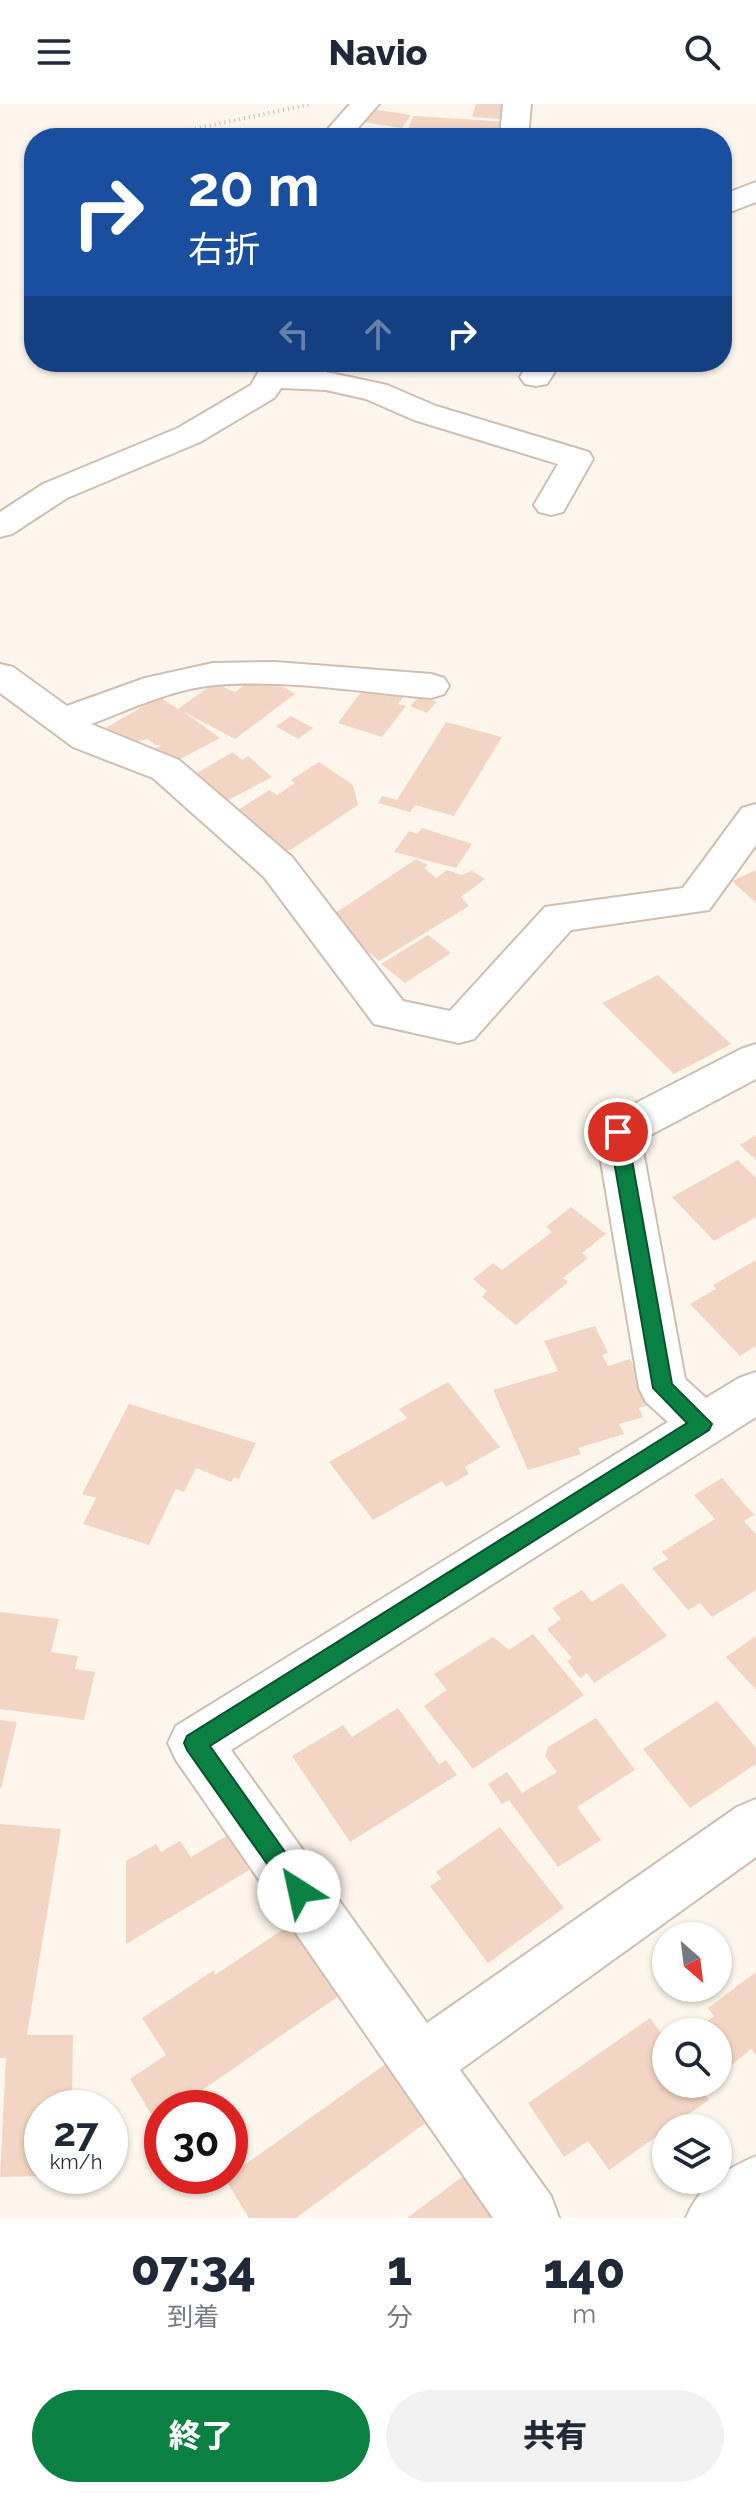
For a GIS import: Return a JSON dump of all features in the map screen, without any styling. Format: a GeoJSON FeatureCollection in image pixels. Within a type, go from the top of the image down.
{"type":"FeatureCollection","features":[{"type":"Feature","properties":{"kind":"street"},"geometry":{"type":"LineString","coordinates":[[343,128],[365,104]]}},
{"type":"Feature","properties":{"kind":"street"},"geometry":{"type":"LineString","coordinates":[[515,128],[517,104]]}},
{"type":"Feature","properties":{"kind":"street"},"geometry":{"type":"LineString","coordinates":[[732,202],[756,191]]}},
{"type":"Feature","properties":{"kind":"street"},"geometry":{"type":"LineString","coordinates":[[0,527],[55,491],[189,435],[263,391],[275,372]]}},
{"type":"Feature","properties":{"kind":"street"},"geometry":{"type":"LineString","coordinates":[[285,372],[376,392],[425,413],[577,459],[551,505]]}},
{"type":"Feature","properties":{"kind":"street"},"geometry":{"type":"LineString","coordinates":[[63,721],[158,686],[213,674],[275,673],[431,686]]}},
{"type":"Feature","properties":{"kind":"street"},"geometry":{"type":"LineString","coordinates":[[0,675],[86,738],[166,769],[278,867],[389,1013],[459,1028],[559,917],[695,900],[756,817]]}},
{"type":"Feature","properties":{"kind":"street"},"geometry":{"type":"LineString","coordinates":[[702,1424],[663,1388],[618,1132],[756,1060]]}},
{"type":"Feature","properties":{"kind":"street"},"geometry":{"type":"LineString","coordinates":[[529,2218],[195,1743],[756,1392]]}},
{"type":"Feature","properties":{"kind":"street"},"geometry":{"type":"LineString","coordinates":[[420,2063],[756,1825]]}},
{"type":"Feature","properties":{"kind":"street"},"geometry":{"type":"LineString","coordinates":[[716,2218],[756,2186]]}},
{"type":"Feature","properties":{"kind":"path"},"geometry":{"type":"LineString","coordinates":[[198,128],[311,104]]}},
{"type":"Feature","properties":{"kind":"building"},"geometry":{"type":"Polygon","coordinates":[[[476,104],[502,104],[500,119],[472,117],[476,104]]]}},
{"type":"Feature","properties":{"kind":"building"},"geometry":{"type":"Polygon","coordinates":[[[371,109],[411,115],[402,128],[362,122],[371,109]]]}},
{"type":"Feature","properties":{"kind":"building"},"geometry":{"type":"Polygon","coordinates":[[[413,116],[510,122],[508,128],[409,128],[413,116]]]}},
{"type":"Feature","properties":{"kind":"building"},"geometry":{"type":"Polygon","coordinates":[[[265,676],[295,694],[235,739],[184,712],[220,738],[171,764],[152,750],[161,745],[155,745],[148,739],[126,744],[104,729],[159,697],[178,709],[214,683],[235,692],[254,678],[265,676]]]}},
{"type":"Feature","properties":{"kind":"building"},"geometry":{"type":"Polygon","coordinates":[[[364,688],[405,695],[398,704],[406,706],[382,737],[338,723],[364,688]]]}},
{"type":"Feature","properties":{"kind":"building"},"geometry":{"type":"Polygon","coordinates":[[[420,696],[437,702],[427,713],[410,706],[420,696]]]}},
{"type":"Feature","properties":{"kind":"building"},"geometry":{"type":"Polygon","coordinates":[[[291,716],[313,728],[298,739],[276,726],[291,716]]]}},
{"type":"Feature","properties":{"kind":"building"},"geometry":{"type":"Polygon","coordinates":[[[446,722],[502,737],[454,816],[415,805],[410,812],[378,803],[382,796],[397,800],[446,722]]]}},
{"type":"Feature","properties":{"kind":"building"},"geometry":{"type":"Polygon","coordinates":[[[233,752],[242,760],[248,756],[272,777],[221,804],[190,777],[233,752]]]}},
{"type":"Feature","properties":{"kind":"building"},"geometry":{"type":"Polygon","coordinates":[[[319,762],[353,785],[358,805],[292,849],[280,854],[227,817],[269,790],[277,795],[295,783],[291,780],[319,762]]]}},
{"type":"Feature","properties":{"kind":"building"},"geometry":{"type":"Polygon","coordinates":[[[422,828],[472,844],[456,868],[394,852],[409,831],[417,834],[422,828]]]}},
{"type":"Feature","properties":{"kind":"building"},"geometry":{"type":"Polygon","coordinates":[[[416,859],[428,865],[424,868],[436,878],[447,870],[462,875],[472,871],[485,879],[461,897],[469,906],[379,961],[328,918],[416,859]]]}},
{"type":"Feature","properties":{"kind":"building"},"geometry":{"type":"Polygon","coordinates":[[[756,870],[756,903],[732,881],[756,870]]]}},
{"type":"Feature","properties":{"kind":"building"},"geometry":{"type":"Polygon","coordinates":[[[428,935],[451,953],[405,983],[381,964],[428,935]]]}},
{"type":"Feature","properties":{"kind":"building"},"geometry":{"type":"Polygon","coordinates":[[[658,975],[731,1044],[674,1074],[602,1003],[658,975]]]}},
{"type":"Feature","properties":{"kind":"building"},"geometry":{"type":"Polygon","coordinates":[[[756,1135],[756,1160],[740,1145],[756,1135]]]}},
{"type":"Feature","properties":{"kind":"building"},"geometry":{"type":"Polygon","coordinates":[[[738,1160],[756,1178],[756,1217],[714,1241],[672,1197],[738,1160]]]}},
{"type":"Feature","properties":{"kind":"building"},"geometry":{"type":"Polygon","coordinates":[[[571,1207],[606,1234],[582,1253],[588,1258],[563,1278],[568,1282],[516,1325],[482,1297],[487,1291],[473,1279],[493,1263],[502,1270],[552,1232],[546,1227],[571,1207]]]}},
{"type":"Feature","properties":{"kind":"building"},"geometry":{"type":"Polygon","coordinates":[[[756,1260],[756,1346],[740,1356],[690,1304],[716,1289],[713,1285],[756,1260]]]}},
{"type":"Feature","properties":{"kind":"building"},"geometry":{"type":"Polygon","coordinates":[[[595,1326],[608,1353],[602,1355],[608,1366],[630,1359],[652,1404],[639,1408],[643,1417],[619,1424],[624,1434],[578,1448],[581,1454],[528,1470],[493,1390],[558,1371],[544,1341],[595,1326]]]}},
{"type":"Feature","properties":{"kind":"building"},"geometry":{"type":"Polygon","coordinates":[[[448,1382],[500,1447],[465,1467],[469,1474],[446,1487],[442,1481],[373,1520],[329,1462],[407,1418],[399,1409],[448,1382]]]}},
{"type":"Feature","properties":{"kind":"building"},"geometry":{"type":"Polygon","coordinates":[[[129,1404],[256,1443],[239,1479],[234,1477],[231,1482],[196,1468],[184,1492],[176,1489],[149,1545],[83,1524],[96,1498],[82,1494],[129,1404]]]}},
{"type":"Feature","properties":{"kind":"building"},"geometry":{"type":"Polygon","coordinates":[[[722,1478],[754,1515],[744,1521],[756,1534],[756,1590],[712,1617],[700,1603],[688,1610],[652,1568],[668,1559],[662,1552],[715,1519],[694,1495],[722,1478]]]}},
{"type":"Feature","properties":{"kind":"building"},"geometry":{"type":"Polygon","coordinates":[[[622,1583],[667,1636],[594,1683],[587,1673],[580,1678],[567,1661],[572,1658],[547,1629],[561,1619],[552,1608],[582,1590],[592,1602],[622,1583]]]}},
{"type":"Feature","properties":{"kind":"building"},"geometry":{"type":"Polygon","coordinates":[[[0,1612],[59,1619],[51,1652],[78,1656],[75,1669],[95,1672],[84,1720],[0,1709],[0,1612]]]}},
{"type":"Feature","properties":{"kind":"building"},"geometry":{"type":"Polygon","coordinates":[[[533,1634],[584,1695],[473,1769],[424,1706],[447,1690],[434,1674],[493,1637],[509,1650],[533,1634]]]}},
{"type":"Feature","properties":{"kind":"building"},"geometry":{"type":"Polygon","coordinates":[[[756,1636],[756,1690],[726,1657],[756,1636]]]}},
{"type":"Feature","properties":{"kind":"building"},"geometry":{"type":"Polygon","coordinates":[[[717,1701],[756,1748],[756,1764],[690,1808],[643,1749],[717,1701]]]}},
{"type":"Feature","properties":{"kind":"building"},"geometry":{"type":"Polygon","coordinates":[[[398,1708],[439,1764],[446,1760],[457,1775],[350,1842],[292,1756],[343,1725],[352,1737],[398,1708]]]}},
{"type":"Feature","properties":{"kind":"building"},"geometry":{"type":"Polygon","coordinates":[[[596,1718],[635,1770],[577,1807],[601,1840],[558,1867],[509,1800],[502,1804],[488,1784],[507,1772],[522,1793],[557,1772],[545,1756],[548,1747],[596,1718]]]}},
{"type":"Feature","properties":{"kind":"building"},"geometry":{"type":"Polygon","coordinates":[[[0,1720],[17,1722],[1,1788],[0,1788],[0,1720]]]}},
{"type":"Feature","properties":{"kind":"building"},"geometry":{"type":"Polygon","coordinates":[[[0,1824],[61,1829],[27,2035],[73,2035],[72,2090],[24,2090],[24,2176],[0,2177],[6,2058],[0,2058],[0,1824]]]}},
{"type":"Feature","properties":{"kind":"building"},"geometry":{"type":"Polygon","coordinates":[[[500,1827],[564,1908],[488,1963],[430,1886],[441,1879],[436,1872],[500,1827]]]}},
{"type":"Feature","properties":{"kind":"building"},"geometry":{"type":"Polygon","coordinates":[[[228,1835],[249,1870],[126,1944],[126,1861],[156,1844],[161,1852],[180,1841],[191,1857],[228,1835]]]}},
{"type":"Feature","properties":{"kind":"building"},"geometry":{"type":"Polygon","coordinates":[[[291,1924],[346,1991],[202,2090],[144,2090],[144,2102],[130,2079],[166,2055],[142,2018],[214,1970],[215,1975],[291,1924]]]}},
{"type":"Feature","properties":{"kind":"building"},"geometry":{"type":"Polygon","coordinates":[[[756,1972],[756,2055],[751,2049],[732,2065],[732,2018],[712,2018],[714,2016],[708,2008],[716,2002],[732,2002],[732,1990],[756,1972]]]}},
{"type":"Feature","properties":{"kind":"building"},"geometry":{"type":"Polygon","coordinates":[[[650,2018],[652,2098],[709,2100],[689,2114],[652,2114],[652,2140],[609,2170],[588,2141],[564,2157],[528,2103],[650,2018]]]}},
{"type":"Feature","properties":{"kind":"building"},"geometry":{"type":"Polygon","coordinates":[[[387,2063],[428,2121],[296,2218],[249,2218],[234,2194],[248,2194],[248,2163],[387,2063]]]}},
{"type":"Feature","properties":{"kind":"building"},"geometry":{"type":"Polygon","coordinates":[[[474,2168],[508,2218],[407,2218],[474,2168]]]}},
{"type":"Feature","properties":{"kind":"route"},"geometry":{"type":"LineString","coordinates":[[299,1891],[195,1743],[702,1424],[663,1388],[618,1132]]}}]}
